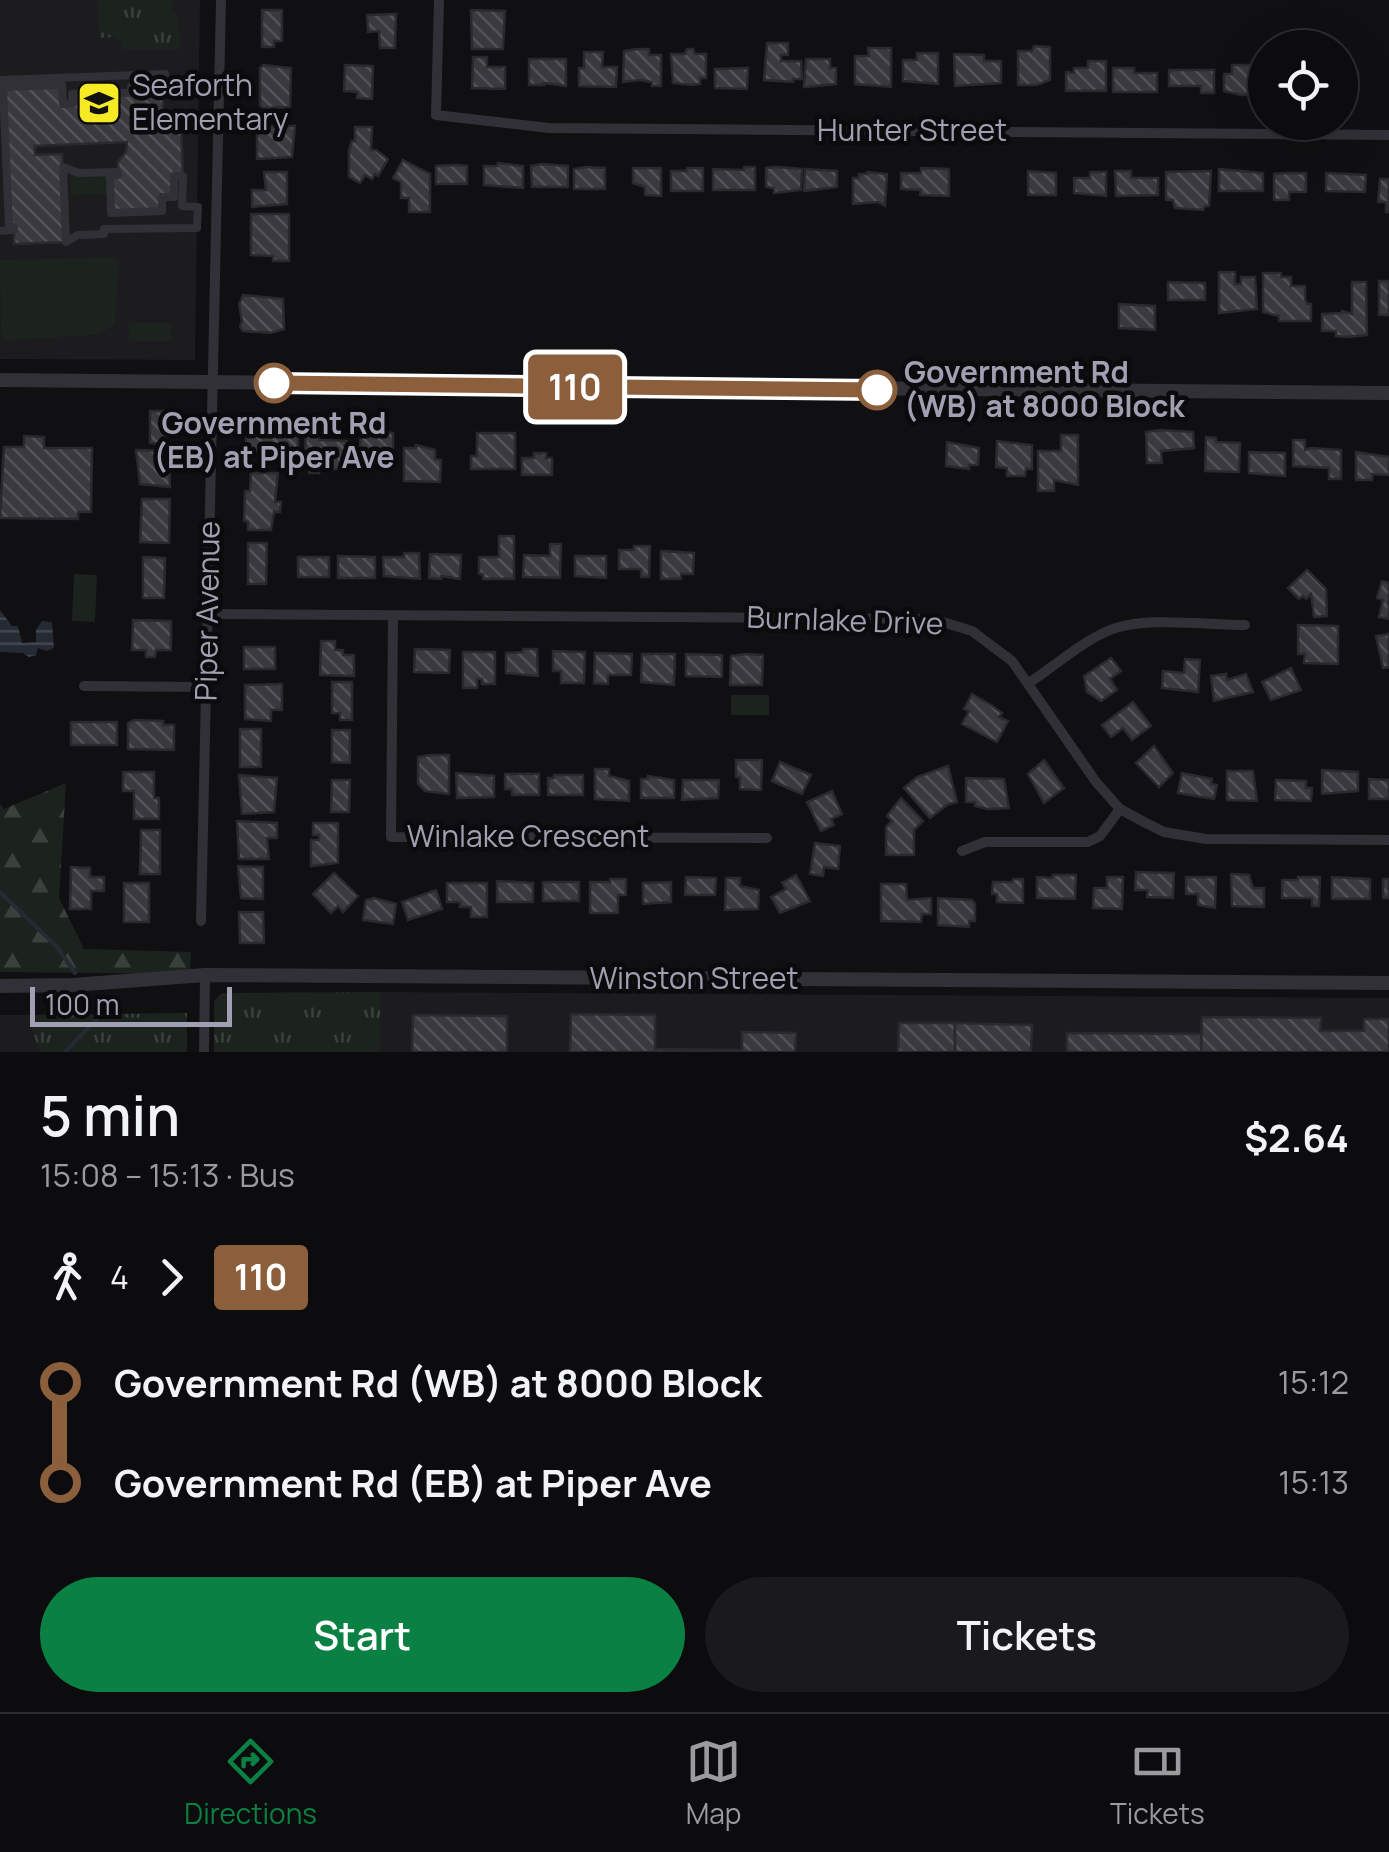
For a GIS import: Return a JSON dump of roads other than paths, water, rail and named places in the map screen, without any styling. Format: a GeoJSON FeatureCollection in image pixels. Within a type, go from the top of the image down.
{"type":"FeatureCollection","features":[{"type":"Feature","properties":{"kind":"street","name":"Piper Avenue"},"geometry":{"type":"LineString","coordinates":[[201,921],[221,0]]}},
{"type":"Feature","properties":{"kind":"street","name":"Hunter Street"},"geometry":{"type":"LineString","coordinates":[[439,0],[436,115],[549,128],[1389,135]]}},
{"type":"Feature","properties":{"kind":"street"},"geometry":{"type":"LineString","coordinates":[[0,80],[164,74],[165,82],[137,83],[138,86],[130,87],[131,93],[116,93],[116,101],[87,102],[86,93],[72,94],[73,104],[63,104],[62,85],[3,87],[9,227],[14,226],[14,230],[0,230]]}},
{"type":"Feature","properties":{"kind":"street"},"geometry":{"type":"LineString","coordinates":[[63,167],[79,173],[118,172],[110,175],[111,213],[162,211],[162,197],[174,196],[174,176],[183,176],[182,206],[198,207],[197,228],[104,228],[104,234],[78,235],[66,242],[63,167]]}},
{"type":"Feature","properties":{"kind":"street"},"geometry":{"type":"LineString","coordinates":[[0,380],[1389,393]]}},
{"type":"Feature","properties":{"kind":"street","name":"Burnlake Drive"},"geometry":{"type":"LineString","coordinates":[[209,614],[933,619],[958,625],[984,638],[1012,661],[1096,782],[1120,809],[1164,832],[1206,839],[1389,840]]}},
{"type":"Feature","properties":{"kind":"street","name":"Winlake Crescent"},"geometry":{"type":"LineString","coordinates":[[393,616],[391,837],[766,838]]}},
{"type":"Feature","properties":{"kind":"street"},"geometry":{"type":"LineString","coordinates":[[1029,683],[1097,636],[1120,627],[1245,625]]}},
{"type":"Feature","properties":{"kind":"street"},"geometry":{"type":"LineString","coordinates":[[84,686],[206,687]]}},
{"type":"Feature","properties":{"kind":"street"},"geometry":{"type":"LineString","coordinates":[[962,851],[985,842],[1088,842],[1100,836],[1120,809]]}},
{"type":"Feature","properties":{"kind":"street"},"geometry":{"type":"LineString","coordinates":[[204,1052],[206,975]]}},
{"type":"Feature","properties":{"kind":"street","name":"Winston Street"},"geometry":{"type":"LineString","coordinates":[[0,986],[206,975],[1389,982]]}},
{"type":"Feature","properties":{"kind":"waterway"},"geometry":{"type":"LineString","coordinates":[[0,892],[57,947],[75,973]]}},
{"type":"Feature","properties":{"kind":"waterway"},"geometry":{"type":"LineString","coordinates":[[65,1052],[97,1019],[99,1002]]}},
{"type":"Feature","properties":{"kind":"place","name":"Seaforth Elementary"},"geometry":{"type":"Point","coordinates":[99,103]}},
{"type":"Feature","properties":{"kind":"place","name":"Government Rd (EB) at Piper Ave"},"geometry":{"type":"Point","coordinates":[274,383]}},
{"type":"Feature","properties":{"kind":"place","name":"Government Rd (WB) at 8000 Block"},"geometry":{"type":"Point","coordinates":[877,390]}}]}
